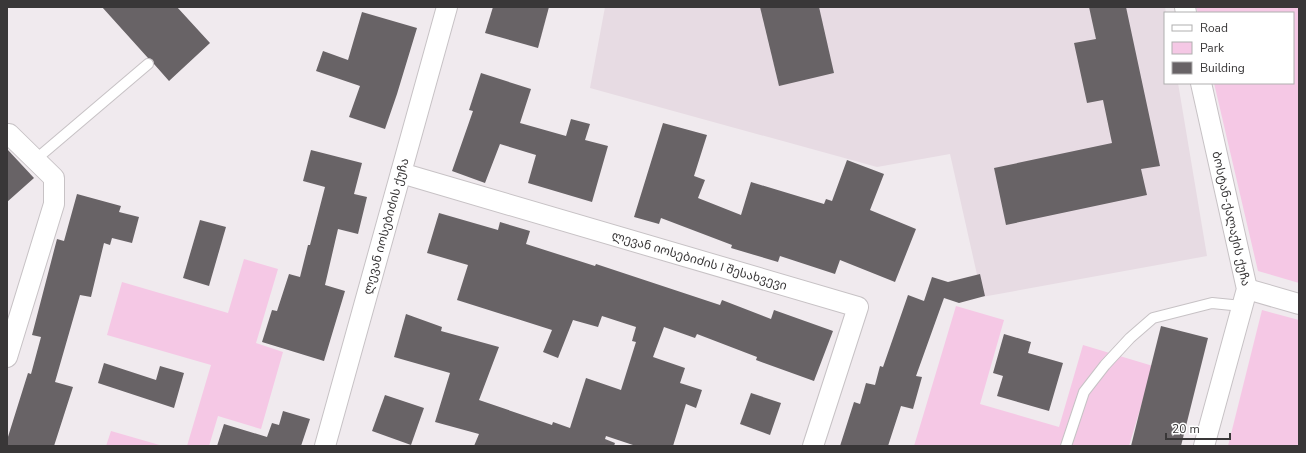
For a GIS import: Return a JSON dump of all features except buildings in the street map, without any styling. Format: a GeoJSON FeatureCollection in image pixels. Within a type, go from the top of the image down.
{"type":"FeatureCollection","features":[{"type":"Feature","properties":{"kind":"street","name":"ლევან იოსებიძის ქუჩა"},"geometry":{"type":"LineString","coordinates":[[328,445],[447,7]]}},
{"type":"Feature","properties":{"kind":"street","name":"ბოსტან-ქალაქის ქუჩა"},"geometry":{"type":"LineString","coordinates":[[1201,84],[1244,297],[1204,446]]}},
{"type":"Feature","properties":{"kind":"street"},"geometry":{"type":"LineString","coordinates":[[7,134],[9,134],[54,178],[54,204],[7,357]]}},
{"type":"Feature","properties":{"kind":"street","name":"ლევან იოსებიძის I შესახვევი"},"geometry":{"type":"LineString","coordinates":[[401,173],[858,307],[813,446]]}},
{"type":"Feature","properties":{"kind":"street"},"geometry":{"type":"LineString","coordinates":[[1244,297],[1299,304]]}},
{"type":"Feature","properties":{"kind":"lane"},"geometry":{"type":"LineString","coordinates":[[35,160],[148,64]]}},
{"type":"Feature","properties":{"kind":"lane"},"geometry":{"type":"LineString","coordinates":[[1066,446],[1084,392],[1105,365],[1130,338],[1153,318],[1212,303],[1244,297]]}},
{"type":"Feature","properties":{"kind":"shaded area"},"geometry":{"type":"Polygon","coordinates":[[[605,7],[1165,7],[1164,84],[1178,84],[1207,256],[982,297],[950,154],[877,167],[590,88],[605,7]]]}},
{"type":"Feature","properties":{"kind":"green space"},"geometry":{"type":"Polygon","coordinates":[[[1196,7],[1299,7],[1299,283],[1258,271],[1214,84],[1294,84],[1294,12],[1198,12],[1196,7]]]}},
{"type":"Feature","properties":{"kind":"green space"},"geometry":{"type":"Polygon","coordinates":[[[244,259],[278,269],[256,343],[283,352],[261,429],[218,416],[209,446],[187,446],[211,365],[107,335],[122,282],[228,313],[244,259]]]}},
{"type":"Feature","properties":{"kind":"green space"},"geometry":{"type":"Polygon","coordinates":[[[956,306],[1004,320],[980,404],[1059,427],[1083,345],[1153,366],[1129,446],[914,446],[956,306]]]}},
{"type":"Feature","properties":{"kind":"green space"},"geometry":{"type":"Polygon","coordinates":[[[1262,310],[1299,320],[1299,446],[1228,446],[1262,310]]]}},
{"type":"Feature","properties":{"kind":"green space"},"geometry":{"type":"Polygon","coordinates":[[[111,431],[163,446],[106,446],[111,431]]]}}]}
